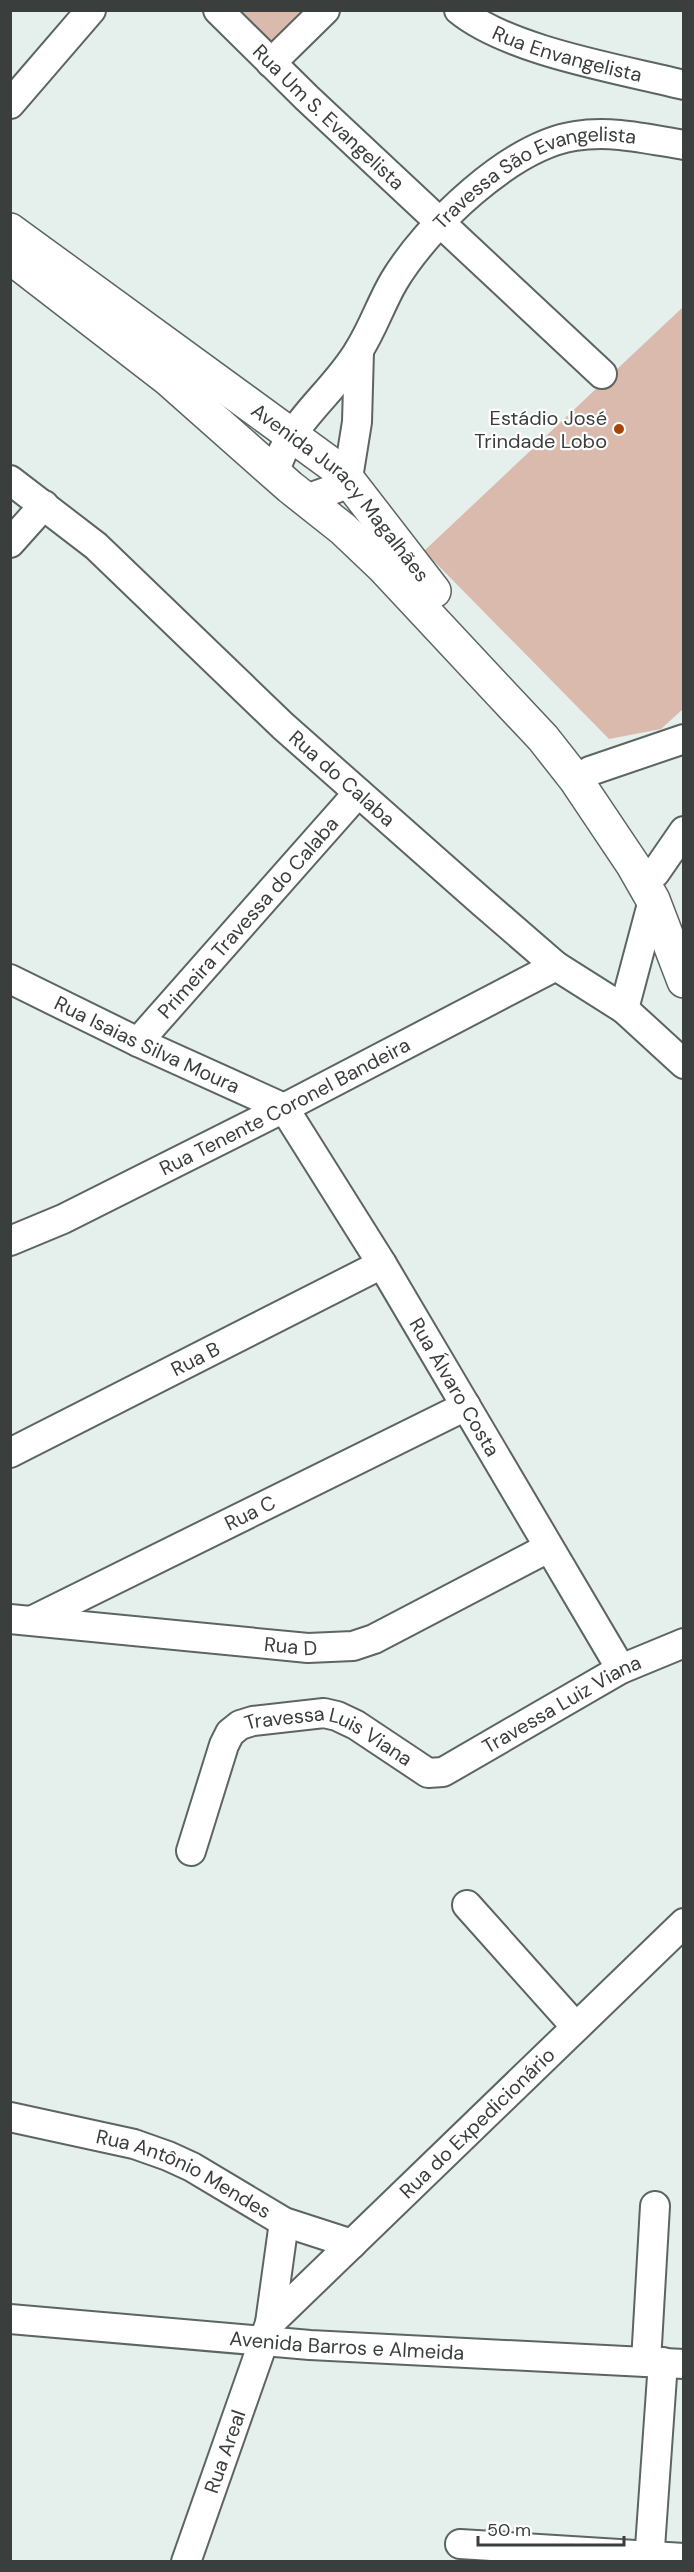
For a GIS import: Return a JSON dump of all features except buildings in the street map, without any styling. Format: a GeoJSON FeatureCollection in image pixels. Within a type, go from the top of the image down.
{"type":"FeatureCollection","features":[{"type":"Feature","properties":{"kind":"main road","name":"Avenida Juracy Magalhães"},"geometry":{"type":"LineString","coordinates":[[10,230],[83,297],[135,337],[300,425],[348,478],[424,580],[542,709],[591,771],[654,886]]}},
{"type":"Feature","properties":{"kind":"main road","name":"Avenida Juracy Magalhães"},"geometry":{"type":"LineString","coordinates":[[10,257],[83,297]]}},
{"type":"Feature","properties":{"kind":"main road","name":"Avenida Juracy Magalhães"},"geometry":{"type":"LineString","coordinates":[[135,337],[168,379],[383,567],[543,738],[654,886]]}},
{"type":"Feature","properties":{"kind":"main road"},"geometry":{"type":"LineString","coordinates":[[654,886],[684,925]]}},
{"type":"Feature","properties":{"kind":"main road"},"geometry":{"type":"LineString","coordinates":[[654,886],[684,981]]}},
{"type":"Feature","properties":{"kind":"street"},"geometry":{"type":"LineString","coordinates":[[10,104],[91,10]]}},
{"type":"Feature","properties":{"kind":"street","name":"Rua Um S. Evangelista"},"geometry":{"type":"LineString","coordinates":[[218,10],[271,63],[602,374]]}},
{"type":"Feature","properties":{"kind":"street"},"geometry":{"type":"LineString","coordinates":[[271,63],[325,10]]}},
{"type":"Feature","properties":{"kind":"street","name":"Rua Envangelista"},"geometry":{"type":"LineString","coordinates":[[459,10],[486,28],[517,40],[570,57],[684,85]]}},
{"type":"Feature","properties":{"kind":"street","name":"Travessa São Evangelista"},"geometry":{"type":"LineString","coordinates":[[359,351],[386,295],[406,262],[441,224],[500,170],[534,149],[574,136],[609,134],[684,145]]}},
{"type":"Feature","properties":{"kind":"street"},"geometry":{"type":"LineString","coordinates":[[306,499],[337,488],[348,478],[357,422],[359,351]]}},
{"type":"Feature","properties":{"kind":"street"},"geometry":{"type":"LineString","coordinates":[[274,473],[281,454],[300,425],[359,351]]}},
{"type":"Feature","properties":{"kind":"street"},"geometry":{"type":"LineString","coordinates":[[300,425],[336,416],[357,422]]}},
{"type":"Feature","properties":{"kind":"street","name":"Rua do Calaba"},"geometry":{"type":"LineString","coordinates":[[10,480],[96,546],[226,673],[358,793],[556,966],[624,1009],[684,1064]]}},
{"type":"Feature","properties":{"kind":"street"},"geometry":{"type":"LineString","coordinates":[[10,543],[44,505]]}},
{"type":"Feature","properties":{"kind":"street"},"geometry":{"type":"LineString","coordinates":[[591,771],[684,739]]}},
{"type":"Feature","properties":{"kind":"street","name":"Primeira Travessa do Calaba"},"geometry":{"type":"LineString","coordinates":[[138,1041],[358,793]]}},
{"type":"Feature","properties":{"kind":"street"},"geometry":{"type":"LineString","coordinates":[[624,1009],[654,886],[684,831]]}},
{"type":"Feature","properties":{"kind":"street","name":"Rua Tenente Coronel Bandeira"},"geometry":{"type":"LineString","coordinates":[[10,1241],[63,1219],[284,1108],[556,966]]}},
{"type":"Feature","properties":{"kind":"street","name":"Rua Isaias Silva Moura"},"geometry":{"type":"LineString","coordinates":[[10,979],[284,1108]]}},
{"type":"Feature","properties":{"kind":"street","name":"Rua Álvaro Costa"},"geometry":{"type":"LineString","coordinates":[[284,1108],[382,1264],[621,1669]]}},
{"type":"Feature","properties":{"kind":"street","name":"Rua B"},"geometry":{"type":"LineString","coordinates":[[10,1453],[382,1264]]}},
{"type":"Feature","properties":{"kind":"street","name":"Rua C"},"geometry":{"type":"LineString","coordinates":[[22,1620],[466,1406]]}},
{"type":"Feature","properties":{"kind":"street","name":"Rua D"},"geometry":{"type":"LineString","coordinates":[[22,1620],[308,1648],[353,1646],[374,1639],[548,1548]]}},
{"type":"Feature","properties":{"kind":"street","name":"Travessa Luiz Viana"},"geometry":{"type":"LineString","coordinates":[[442,1772],[621,1669],[684,1642]]}},
{"type":"Feature","properties":{"kind":"street","name":"Travessa Luis Viana"},"geometry":{"type":"LineString","coordinates":[[192,1851],[224,1745],[230,1733],[240,1725],[253,1720],[324,1713],[337,1716],[356,1725],[428,1773],[442,1772]]}},
{"type":"Feature","properties":{"kind":"street"},"geometry":{"type":"LineString","coordinates":[[467,1905],[576,2027]]}},
{"type":"Feature","properties":{"kind":"street","name":"Rua do Expedicionário"},"geometry":{"type":"LineString","coordinates":[[267,2332],[352,2244],[684,1923]]}},
{"type":"Feature","properties":{"kind":"street","name":"Rua Antônio Mendes"},"geometry":{"type":"LineString","coordinates":[[10,2117],[134,2144],[168,2156],[284,2222],[352,2244]]}},
{"type":"Feature","properties":{"kind":"street"},"geometry":{"type":"LineString","coordinates":[[649,2558],[664,2363],[655,2206]]}},
{"type":"Feature","properties":{"kind":"street"},"geometry":{"type":"LineString","coordinates":[[267,2332],[284,2222]]}},
{"type":"Feature","properties":{"kind":"street","name":"Avenida Barros e Almeida"},"geometry":{"type":"LineString","coordinates":[[10,2319],[267,2332],[664,2363]]}},
{"type":"Feature","properties":{"kind":"street","name":"Rua Areal"},"geometry":{"type":"LineString","coordinates":[[186,2562],[267,2332]]}},
{"type":"Feature","properties":{"kind":"street"},"geometry":{"type":"LineString","coordinates":[[460,2544],[649,2558],[684,2558]]}},
{"type":"Feature","properties":{"kind":"shaded area"},"geometry":{"type":"Polygon","coordinates":[[[233,11],[307,11],[271,49],[233,11]]]}},
{"type":"Feature","properties":{"kind":"shaded area","name":"Estádio José Trindade Lobo"},"geometry":{"type":"Polygon","coordinates":[[[683,307],[683,709],[661,729],[609,739],[424,551],[683,307]]]}},
{"type":"Feature","properties":{"kind":"place","name":"Estádio José Trindade Lobo"},"geometry":{"type":"Point","coordinates":[619,429]}}]}
